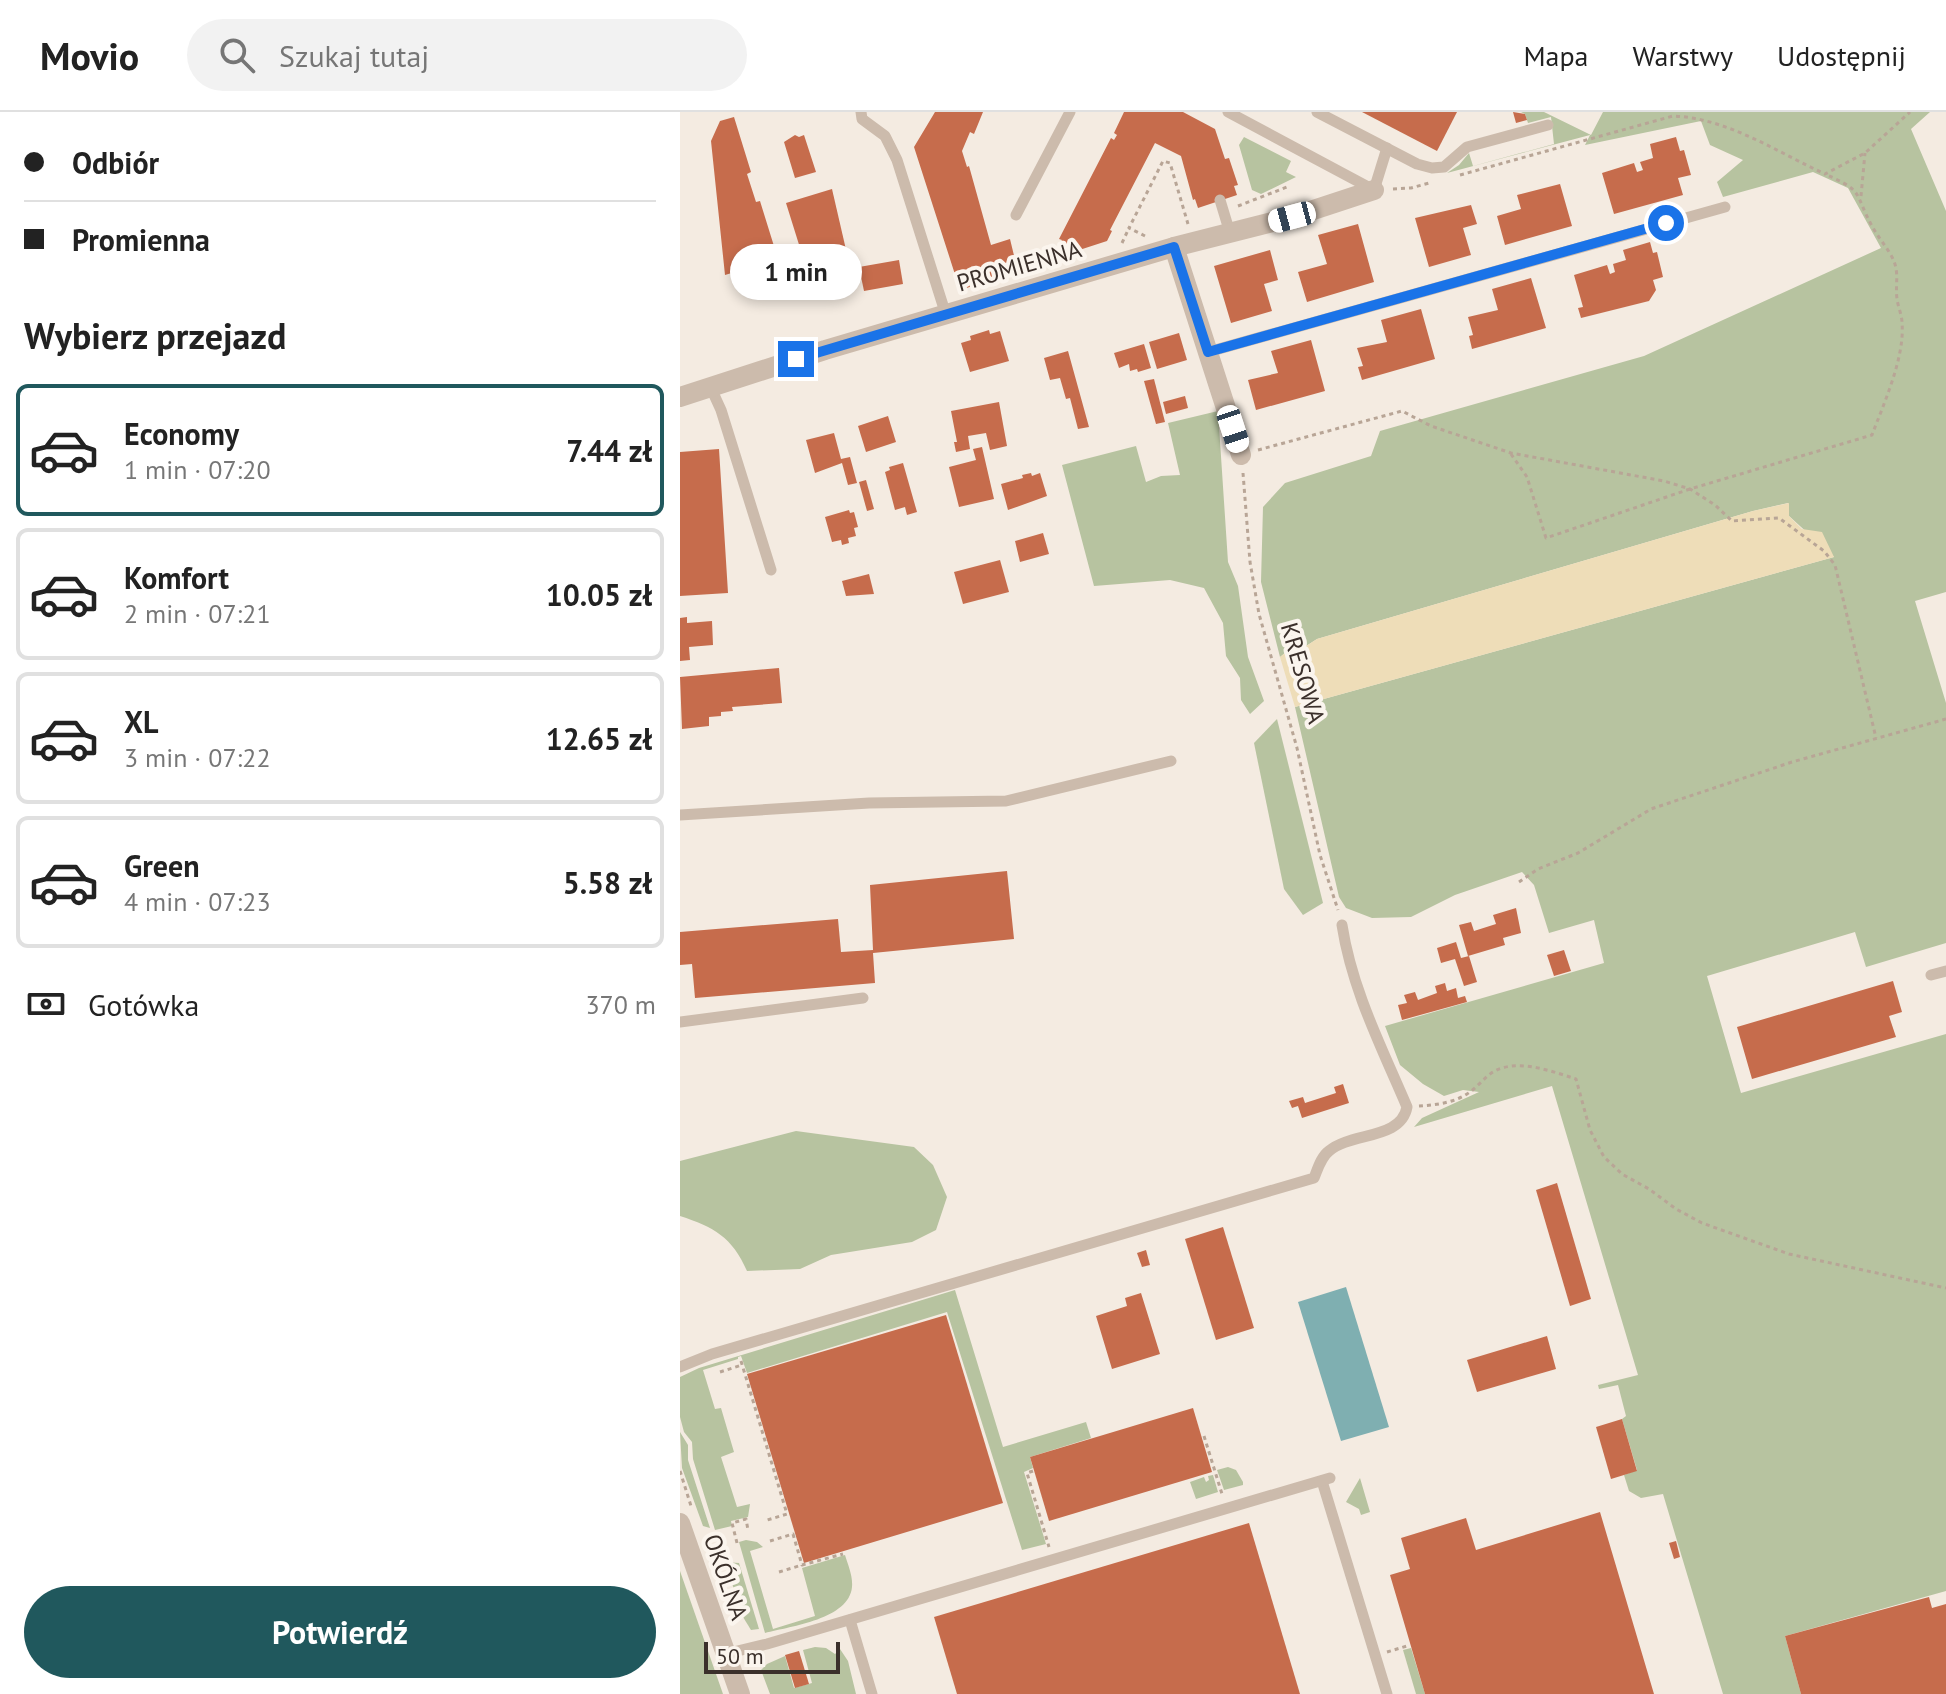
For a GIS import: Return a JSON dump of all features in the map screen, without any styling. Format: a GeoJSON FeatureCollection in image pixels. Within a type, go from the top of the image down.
{"type":"FeatureCollection","features":[{"type":"Feature","properties":{"kind":"street","name":"PROMIENNA"},"geometry":{"type":"LineString","coordinates":[[680,397],[946,315],[1174,247],[1292,217],[1374,190]]}},
{"type":"Feature","properties":{"kind":"street"},"geometry":{"type":"LineString","coordinates":[[1174,247],[1241,455]]}},
{"type":"Feature","properties":{"kind":"street","name":"OKÓLNA"},"geometry":{"type":"LineString","coordinates":[[687,1518],[684,1548],[740,1694]]}},
{"type":"Feature","properties":{"kind":"lane"},"geometry":{"type":"LineString","coordinates":[[861,112],[862,119],[885,136],[897,160],[946,315]]}},
{"type":"Feature","properties":{"kind":"lane"},"geometry":{"type":"LineString","coordinates":[[1016,215],[1070,112]]}},
{"type":"Feature","properties":{"kind":"lane"},"geometry":{"type":"LineString","coordinates":[[1228,112],[1374,190],[1387,148]]}},
{"type":"Feature","properties":{"kind":"lane"},"geometry":{"type":"LineString","coordinates":[[1317,112],[1426,168],[1438,169],[1450,164],[1467,147],[1548,125]]}},
{"type":"Feature","properties":{"kind":"lane"},"geometry":{"type":"LineString","coordinates":[[1222,206],[1230,233]]}},
{"type":"Feature","properties":{"kind":"lane"},"geometry":{"type":"LineString","coordinates":[[1208,352],[1725,207]]}},
{"type":"Feature","properties":{"kind":"lane"},"geometry":{"type":"LineString","coordinates":[[710,386],[721,410],[771,570]]}},
{"type":"Feature","properties":{"kind":"lane"},"geometry":{"type":"LineString","coordinates":[[680,815],[869,803],[1006,801],[1171,761]]}},
{"type":"Feature","properties":{"kind":"lane"},"geometry":{"type":"LineString","coordinates":[[680,1367],[712,1354],[1314,1178],[1322,1158],[1338,1144],[1398,1125],[1406,1116],[1407,1107],[1374,1036],[1346,948],[1342,925]]}},
{"type":"Feature","properties":{"kind":"lane"},"geometry":{"type":"LineString","coordinates":[[1931,975],[1946,971]]}},
{"type":"Feature","properties":{"kind":"lane"},"geometry":{"type":"LineString","coordinates":[[680,1022],[863,998]]}},
{"type":"Feature","properties":{"kind":"lane"},"geometry":{"type":"LineString","coordinates":[[725,1654],[1326,1479],[1387,1694]]}},
{"type":"Feature","properties":{"kind":"lane"},"geometry":{"type":"LineString","coordinates":[[850,1620],[872,1694]]}},
{"type":"Feature","properties":{"kind":"path"},"geometry":{"type":"LineString","coordinates":[[1825,174],[1865,153],[1910,112]]}},
{"type":"Feature","properties":{"kind":"path"},"geometry":{"type":"LineString","coordinates":[[1457,176],[1673,116],[1694,117],[1715,122],[1852,186],[1892,258],[1898,275],[1897,300],[1902,337],[1890,389],[1872,435],[1690,489],[1546,538],[1527,477],[1511,453]]}},
{"type":"Feature","properties":{"kind":"path"},"geometry":{"type":"LineString","coordinates":[[1861,199],[1865,153]]}},
{"type":"Feature","properties":{"kind":"path"},"geometry":{"type":"LineString","coordinates":[[1148,237],[1129,228],[1163,161],[1170,163],[1188,224],[1222,206],[1287,187]]}},
{"type":"Feature","properties":{"kind":"path"},"geometry":{"type":"LineString","coordinates":[[1411,188],[1442,180]]}},
{"type":"Feature","properties":{"kind":"path"},"geometry":{"type":"LineString","coordinates":[[1241,455],[1402,411],[1431,426],[1511,453],[1664,481],[1690,489],[1715,505],[1732,521],[1779,518],[1824,551],[1835,565],[1876,738]]}},
{"type":"Feature","properties":{"kind":"path","name":"KRESOWA"},"geometry":{"type":"LineString","coordinates":[[1241,455],[1250,562],[1259,614],[1297,748],[1320,855],[1342,925]]}},
{"type":"Feature","properties":{"kind":"path"},"geometry":{"type":"LineString","coordinates":[[1519,882],[1538,869],[1578,853],[1651,809],[1792,762],[1946,719]]}},
{"type":"Feature","properties":{"kind":"path"},"geometry":{"type":"LineString","coordinates":[[1407,1107],[1437,1105],[1467,1094],[1490,1073],[1503,1068],[1517,1066],[1547,1070],[1576,1079],[1590,1130],[1604,1157],[1622,1174],[1676,1209],[1702,1223],[1789,1254],[1946,1288]]}},
{"type":"Feature","properties":{"kind":"path"},"geometry":{"type":"LineString","coordinates":[[740,1358],[787,1514],[764,1521]]}},
{"type":"Feature","properties":{"kind":"path"},"geometry":{"type":"LineString","coordinates":[[720,1372],[742,1365]]}},
{"type":"Feature","properties":{"kind":"path"},"geometry":{"type":"LineString","coordinates":[[1204,1436],[1222,1494]]}},
{"type":"Feature","properties":{"kind":"path"},"geometry":{"type":"LineString","coordinates":[[680,1471],[687,1518]]}},
{"type":"Feature","properties":{"kind":"path"},"geometry":{"type":"LineString","coordinates":[[1033,1471],[1027,1473],[1053,1559]]}},
{"type":"Feature","properties":{"kind":"path"},"geometry":{"type":"LineString","coordinates":[[737,1543],[732,1523],[746,1519],[748,1530]]}},
{"type":"Feature","properties":{"kind":"path"},"geometry":{"type":"LineString","coordinates":[[770,1541],[793,1534],[802,1565]]}},
{"type":"Feature","properties":{"kind":"path"},"geometry":{"type":"LineString","coordinates":[[779,1572],[843,1554]]}},
{"type":"Feature","properties":{"kind":"green space"},"geometry":{"type":"Polygon","coordinates":[[[1521,112],[1544,112],[1591,135],[1603,112],[1930,112],[1911,129],[1946,211],[1946,592],[1915,601],[1946,703],[1946,943],[1866,967],[1855,932],[1707,976],[1741,1093],[1946,1034],[1946,1591],[1785,1636],[1801,1694],[1723,1694],[1663,1494],[1641,1498],[1629,1491],[1624,1475],[1637,1470],[1622,1419],[1626,1416],[1618,1385],[1599,1389],[1598,1385],[1638,1375],[1552,1086],[1414,1127],[1422,1118],[1479,1092],[1463,1090],[1444,1096],[1423,1084],[1400,1065],[1385,1026],[1604,963],[1594,920],[1549,933],[1534,885],[1522,872],[1455,895],[1411,917],[1372,918],[1346,908],[1339,897],[1295,707],[1834,557],[1789,516],[1788,503],[1317,639],[1303,648],[1290,649],[1280,657],[1261,582],[1263,507],[1285,483],[1371,456],[1380,431],[1644,356],[1881,248],[1848,188],[1813,172],[1723,197],[1717,182],[1743,160],[1710,145],[1701,121],[1585,145],[1590,135],[1447,173],[1469,153],[1473,166],[1554,144],[1551,117],[1528,123],[1521,112]]]}},
{"type":"Feature","properties":{"kind":"green space"},"geometry":{"type":"Polygon","coordinates":[[[1244,137],[1291,161],[1286,172],[1296,177],[1261,194],[1252,190],[1239,145],[1244,137]]]}},
{"type":"Feature","properties":{"kind":"green space"},"geometry":{"type":"Polygon","coordinates":[[[1218,411],[1228,562],[1238,586],[1248,657],[1264,701],[1250,714],[1241,700],[1240,678],[1226,656],[1223,623],[1204,588],[1170,580],[1094,586],[1062,465],[1136,446],[1146,482],[1161,476],[1180,475],[1168,423],[1218,411]]]}},
{"type":"Feature","properties":{"kind":"green space"},"geometry":{"type":"Polygon","coordinates":[[[1277,719],[1323,903],[1303,915],[1284,889],[1254,743],[1277,719]]]}},
{"type":"Feature","properties":{"kind":"green space"},"geometry":{"type":"Polygon","coordinates":[[[796,1131],[914,1147],[933,1165],[947,1197],[936,1230],[912,1242],[831,1255],[800,1269],[747,1271],[735,1250],[721,1235],[703,1224],[680,1216],[680,1161],[796,1131]]]}},
{"type":"Feature","properties":{"kind":"green space"},"geometry":{"type":"Polygon","coordinates":[[[955,1290],[1003,1447],[1086,1422],[1091,1438],[1030,1457],[1033,1468],[1024,1472],[1046,1544],[1022,1550],[947,1312],[747,1373],[741,1356],[703,1370],[715,1409],[721,1408],[734,1452],[721,1457],[737,1507],[750,1504],[748,1517],[731,1521],[732,1526],[715,1530],[693,1459],[692,1442],[684,1432],[680,1417],[680,1377],[699,1368],[955,1290]]]}},
{"type":"Feature","properties":{"kind":"green space"},"geometry":{"type":"Polygon","coordinates":[[[680,1432],[688,1445],[688,1460],[710,1528],[703,1526],[682,1468],[680,1432]]]}},
{"type":"Feature","properties":{"kind":"green space"},"geometry":{"type":"Polygon","coordinates":[[[1228,1467],[1236,1470],[1243,1485],[1224,1490],[1217,1470],[1228,1467]]]}},
{"type":"Feature","properties":{"kind":"green space"},"geometry":{"type":"Polygon","coordinates":[[[1213,1475],[1218,1492],[1196,1499],[1190,1482],[1204,1477],[1206,1482],[1208,1476],[1213,1475]]]}},
{"type":"Feature","properties":{"kind":"green space"},"geometry":{"type":"Polygon","coordinates":[[[1360,1478],[1370,1512],[1361,1515],[1359,1509],[1346,1502],[1360,1478]]]}},
{"type":"Feature","properties":{"kind":"green space"},"geometry":{"type":"Polygon","coordinates":[[[746,1540],[763,1547],[750,1551],[773,1629],[815,1616],[802,1568],[845,1555],[852,1583],[849,1598],[841,1607],[818,1619],[765,1633],[739,1542],[746,1540]]]}},
{"type":"Feature","properties":{"kind":"green space"},"geometry":{"type":"Polygon","coordinates":[[[725,1562],[739,1563],[759,1629],[751,1630],[743,1617],[725,1562]]]}},
{"type":"Feature","properties":{"kind":"green space"},"geometry":{"type":"Polygon","coordinates":[[[680,1571],[723,1694],[680,1694],[680,1571]]]}},
{"type":"Feature","properties":{"kind":"green space"},"geometry":{"type":"Polygon","coordinates":[[[826,1648],[835,1654],[840,1649],[848,1661],[856,1694],[770,1694],[761,1670],[785,1656],[794,1688],[812,1683],[803,1650],[826,1648]]]}},
{"type":"Feature","properties":{"kind":"green space"},"geometry":{"type":"Polygon","coordinates":[[[1411,1648],[1425,1694],[1416,1694],[1403,1650],[1411,1648]]]}},
{"type":"Feature","properties":{"kind":"sand"},"geometry":{"type":"Polygon","coordinates":[[[1789,503],[1789,516],[1802,529],[1822,532],[1834,557],[1295,707],[1280,657],[1290,649],[1303,648],[1317,639],[1789,503]]]}},
{"type":"Feature","properties":{"kind":"water"},"geometry":{"type":"Polygon","coordinates":[[[1346,1287],[1389,1427],[1341,1441],[1298,1302],[1346,1287]]]}},
{"type":"Feature","properties":{"kind":"building"},"geometry":{"type":"Polygon","coordinates":[[[935,112],[983,112],[974,134],[970,132],[962,151],[991,245],[1010,239],[1018,272],[960,290],[914,147],[935,112]]]}},
{"type":"Feature","properties":{"kind":"building"},"geometry":{"type":"Polygon","coordinates":[[[1124,112],[1183,112],[1215,129],[1238,185],[1234,186],[1237,195],[1198,208],[1181,156],[1155,143],[1107,241],[1067,254],[1057,249],[1062,240],[1059,239],[1111,138],[1114,140],[1117,135],[1114,133],[1124,112]]]}},
{"type":"Feature","properties":{"kind":"building"},"geometry":{"type":"Polygon","coordinates":[[[1362,112],[1457,112],[1437,151],[1362,112]]]}},
{"type":"Feature","properties":{"kind":"building"},"geometry":{"type":"Polygon","coordinates":[[[1513,112],[1525,114],[1527,120],[1516,123],[1513,112]]]}},
{"type":"Feature","properties":{"kind":"building"},"geometry":{"type":"Polygon","coordinates":[[[734,117],[751,172],[747,174],[756,202],[760,201],[778,259],[725,275],[711,141],[720,121],[734,117]]]}},
{"type":"Feature","properties":{"kind":"building"},"geometry":{"type":"Polygon","coordinates":[[[795,135],[804,135],[816,172],[795,178],[784,142],[795,135]]]}},
{"type":"Feature","properties":{"kind":"building"},"geometry":{"type":"Polygon","coordinates":[[[1676,137],[1680,151],[1684,150],[1691,175],[1678,178],[1683,195],[1614,214],[1602,173],[1634,163],[1637,172],[1643,170],[1640,162],[1653,158],[1650,144],[1676,137]]]}},
{"type":"Feature","properties":{"kind":"building"},"geometry":{"type":"Polygon","coordinates":[[[1560,184],[1572,226],[1505,245],[1497,216],[1521,209],[1517,195],[1560,184]]]}},
{"type":"Feature","properties":{"kind":"building"},"geometry":{"type":"Polygon","coordinates":[[[832,189],[847,254],[806,267],[786,203],[832,189]]]}},
{"type":"Feature","properties":{"kind":"building"},"geometry":{"type":"Polygon","coordinates":[[[1471,205],[1477,224],[1463,228],[1471,255],[1429,267],[1415,218],[1471,205]]]}},
{"type":"Feature","properties":{"kind":"building"},"geometry":{"type":"Polygon","coordinates":[[[1358,224],[1374,282],[1307,302],[1298,272],[1327,264],[1318,235],[1358,224]]]}},
{"type":"Feature","properties":{"kind":"building"},"geometry":{"type":"Polygon","coordinates":[[[1650,242],[1653,253],[1657,252],[1663,277],[1653,280],[1656,290],[1649,301],[1581,318],[1578,308],[1583,307],[1574,275],[1607,265],[1610,274],[1615,272],[1613,264],[1626,260],[1623,250],[1650,242]]]}},
{"type":"Feature","properties":{"kind":"building"},"geometry":{"type":"Polygon","coordinates":[[[1270,250],[1278,280],[1264,284],[1272,311],[1231,323],[1214,266],[1270,250]]]}},
{"type":"Feature","properties":{"kind":"building"},"geometry":{"type":"Polygon","coordinates":[[[899,260],[903,284],[864,291],[859,267],[899,260]]]}},
{"type":"Feature","properties":{"kind":"building"},"geometry":{"type":"Polygon","coordinates":[[[1531,278],[1546,328],[1472,349],[1469,336],[1473,335],[1468,317],[1498,310],[1492,289],[1531,278]]]}},
{"type":"Feature","properties":{"kind":"building"},"geometry":{"type":"Polygon","coordinates":[[[1421,309],[1435,359],[1362,380],[1358,367],[1363,366],[1357,348],[1387,342],[1381,320],[1421,309]]]}},
{"type":"Feature","properties":{"kind":"building"},"geometry":{"type":"Polygon","coordinates":[[[989,330],[990,334],[1000,331],[1009,361],[970,372],[961,343],[971,340],[970,336],[989,330]]]}},
{"type":"Feature","properties":{"kind":"building"},"geometry":{"type":"Polygon","coordinates":[[[1179,333],[1187,360],[1157,369],[1149,342],[1179,333]]]}},
{"type":"Feature","properties":{"kind":"building"},"geometry":{"type":"Polygon","coordinates":[[[1311,340],[1325,391],[1256,410],[1248,380],[1278,373],[1271,351],[1311,340]]]}},
{"type":"Feature","properties":{"kind":"building"},"geometry":{"type":"Polygon","coordinates":[[[1144,344],[1151,368],[1130,371],[1129,364],[1119,368],[1114,353],[1144,344]]]}},
{"type":"Feature","properties":{"kind":"building"},"geometry":{"type":"Polygon","coordinates":[[[1068,351],[1089,427],[1078,429],[1070,398],[1066,399],[1060,378],[1050,380],[1044,358],[1068,351]]]}},
{"type":"Feature","properties":{"kind":"building"},"geometry":{"type":"Polygon","coordinates":[[[1154,379],[1165,422],[1156,424],[1144,381],[1154,379]]]}},
{"type":"Feature","properties":{"kind":"building"},"geometry":{"type":"Polygon","coordinates":[[[1185,396],[1188,408],[1166,414],[1163,402],[1185,396]]]}},
{"type":"Feature","properties":{"kind":"building"},"geometry":{"type":"Polygon","coordinates":[[[999,402],[1007,446],[990,450],[986,433],[968,436],[970,449],[956,452],[951,411],[999,402]]]}},
{"type":"Feature","properties":{"kind":"building"},"geometry":{"type":"Polygon","coordinates":[[[888,416],[896,442],[866,452],[858,426],[888,416]]]}},
{"type":"Feature","properties":{"kind":"building"},"geometry":{"type":"Polygon","coordinates":[[[834,433],[841,459],[850,457],[857,483],[848,485],[842,463],[815,473],[806,440],[834,433]]]}},
{"type":"Feature","properties":{"kind":"building"},"geometry":{"type":"Polygon","coordinates":[[[982,447],[994,499],[959,507],[949,467],[976,460],[973,449],[982,447]]]}},
{"type":"Feature","properties":{"kind":"building"},"geometry":{"type":"Polygon","coordinates":[[[719,449],[728,593],[680,596],[680,452],[719,449]]]}},
{"type":"Feature","properties":{"kind":"building"},"geometry":{"type":"Polygon","coordinates":[[[903,463],[917,512],[907,515],[905,507],[895,510],[885,472],[890,470],[889,467],[903,463]]]}},
{"type":"Feature","properties":{"kind":"building"},"geometry":{"type":"Polygon","coordinates":[[[1031,473],[1032,476],[1040,473],[1047,496],[1008,510],[1001,484],[1031,473]]]}},
{"type":"Feature","properties":{"kind":"building"},"geometry":{"type":"Polygon","coordinates":[[[866,480],[874,509],[867,511],[859,482],[866,480]]]}},
{"type":"Feature","properties":{"kind":"building"},"geometry":{"type":"Polygon","coordinates":[[[849,510],[850,513],[854,512],[858,527],[854,528],[856,536],[848,538],[849,543],[842,545],[841,540],[832,542],[825,517],[849,510]]]}},
{"type":"Feature","properties":{"kind":"building"},"geometry":{"type":"Polygon","coordinates":[[[1043,533],[1049,554],[1020,562],[1015,541],[1043,533]]]}},
{"type":"Feature","properties":{"kind":"building"},"geometry":{"type":"Polygon","coordinates":[[[1000,560],[1009,592],[963,604],[954,572],[1000,560]]]}},
{"type":"Feature","properties":{"kind":"building"},"geometry":{"type":"Polygon","coordinates":[[[869,574],[874,594],[846,596],[842,581],[869,574]]]}},
{"type":"Feature","properties":{"kind":"building"},"geometry":{"type":"Polygon","coordinates":[[[687,617],[687,623],[712,621],[713,645],[689,647],[690,660],[680,661],[680,618],[687,617]]]}},
{"type":"Feature","properties":{"kind":"building"},"geometry":{"type":"Polygon","coordinates":[[[779,668],[782,703],[732,707],[733,711],[709,717],[709,726],[682,729],[680,677],[779,668]]]}},
{"type":"Feature","properties":{"kind":"building"},"geometry":{"type":"Polygon","coordinates":[[[1007,871],[1014,939],[873,953],[875,983],[695,998],[692,964],[680,965],[680,932],[838,919],[841,952],[873,950],[870,885],[1007,871]]]}},
{"type":"Feature","properties":{"kind":"building"},"geometry":{"type":"Polygon","coordinates":[[[1516,908],[1521,933],[1503,938],[1505,945],[1468,956],[1459,925],[1471,922],[1474,931],[1496,924],[1493,915],[1516,908]]]}},
{"type":"Feature","properties":{"kind":"building"},"geometry":{"type":"Polygon","coordinates":[[[1456,942],[1461,958],[1469,956],[1477,982],[1464,986],[1455,959],[1441,963],[1437,948],[1456,942]]]}},
{"type":"Feature","properties":{"kind":"building"},"geometry":{"type":"Polygon","coordinates":[[[1564,950],[1571,971],[1554,976],[1547,955],[1564,950]]]}},
{"type":"Feature","properties":{"kind":"building"},"geometry":{"type":"Polygon","coordinates":[[[1893,981],[1902,1012],[1889,1016],[1896,1037],[1752,1079],[1737,1027],[1893,981]]]}},
{"type":"Feature","properties":{"kind":"building"},"geometry":{"type":"Polygon","coordinates":[[[1445,983],[1447,991],[1456,988],[1458,998],[1465,996],[1467,1002],[1402,1020],[1398,1005],[1407,1003],[1404,995],[1415,992],[1418,1000],[1437,993],[1435,986],[1445,983]]]}},
{"type":"Feature","properties":{"kind":"building"},"geometry":{"type":"Polygon","coordinates":[[[1343,1084],[1349,1103],[1302,1118],[1298,1106],[1292,1108],[1289,1101],[1303,1097],[1305,1103],[1336,1093],[1334,1087],[1343,1084]]]}},
{"type":"Feature","properties":{"kind":"building"},"geometry":{"type":"Polygon","coordinates":[[[1557,1183],[1591,1299],[1570,1306],[1536,1190],[1557,1183]]]}},
{"type":"Feature","properties":{"kind":"building"},"geometry":{"type":"Polygon","coordinates":[[[1223,1227],[1254,1328],[1216,1340],[1185,1239],[1223,1227]]]}},
{"type":"Feature","properties":{"kind":"building"},"geometry":{"type":"Polygon","coordinates":[[[1146,1250],[1150,1265],[1142,1267],[1137,1253],[1146,1250]]]}},
{"type":"Feature","properties":{"kind":"building"},"geometry":{"type":"Polygon","coordinates":[[[1141,1293],[1160,1354],[1112,1369],[1096,1316],[1127,1306],[1125,1298],[1141,1293]]]}},
{"type":"Feature","properties":{"kind":"building"},"geometry":{"type":"Polygon","coordinates":[[[946,1315],[1003,1503],[804,1563],[747,1374],[946,1315]]]}},
{"type":"Feature","properties":{"kind":"building"},"geometry":{"type":"Polygon","coordinates":[[[1547,1336],[1556,1369],[1477,1392],[1467,1360],[1547,1336]]]}},
{"type":"Feature","properties":{"kind":"building"},"geometry":{"type":"Polygon","coordinates":[[[1193,1408],[1212,1472],[1049,1521],[1030,1457],[1193,1408]]]}},
{"type":"Feature","properties":{"kind":"building"},"geometry":{"type":"Polygon","coordinates":[[[1622,1419],[1637,1471],[1611,1479],[1596,1427],[1622,1419]]]}},
{"type":"Feature","properties":{"kind":"building"},"geometry":{"type":"Polygon","coordinates":[[[1600,1512],[1654,1694],[1425,1694],[1390,1575],[1410,1569],[1401,1538],[1466,1518],[1476,1550],[1600,1512]]]}},
{"type":"Feature","properties":{"kind":"building"},"geometry":{"type":"Polygon","coordinates":[[[1249,1523],[1300,1694],[957,1694],[934,1617],[1249,1523]]]}},
{"type":"Feature","properties":{"kind":"building"},"geometry":{"type":"Polygon","coordinates":[[[1676,1541],[1680,1557],[1674,1559],[1669,1543],[1676,1541]]]}},
{"type":"Feature","properties":{"kind":"building"},"geometry":{"type":"Polygon","coordinates":[[[1929,1597],[1932,1608],[1946,1604],[1946,1694],[1801,1694],[1785,1636],[1929,1597]]]}},
{"type":"Feature","properties":{"kind":"building"},"geometry":{"type":"Polygon","coordinates":[[[799,1651],[809,1684],[795,1688],[785,1655],[799,1651]]]}},
{"type":"Feature","properties":{"kind":"route"},"geometry":{"type":"LineString","coordinates":[[796,359],[1174,247],[1208,352],[1666,223]]}}]}
